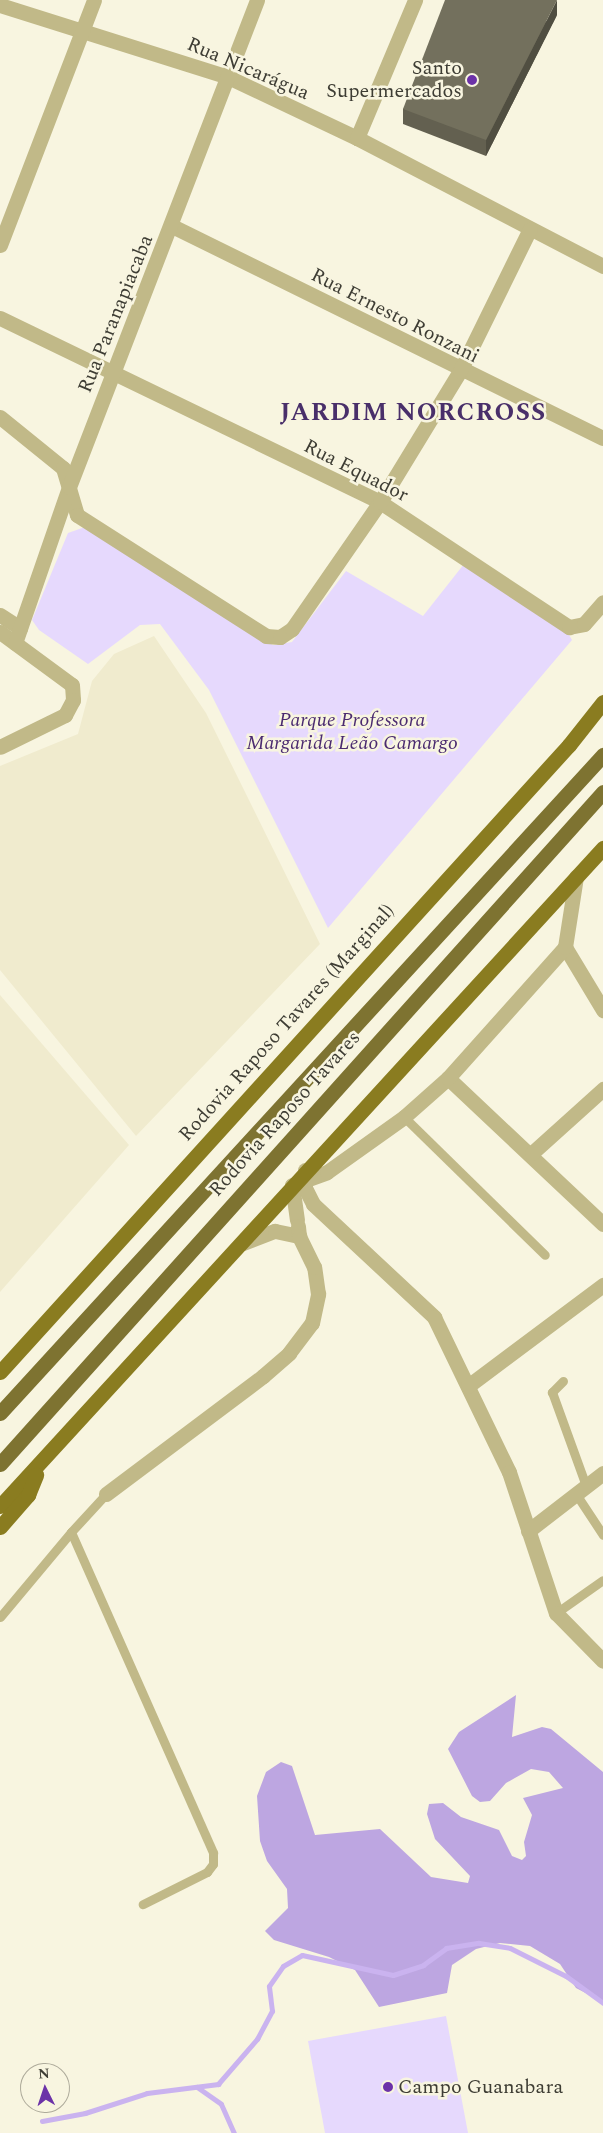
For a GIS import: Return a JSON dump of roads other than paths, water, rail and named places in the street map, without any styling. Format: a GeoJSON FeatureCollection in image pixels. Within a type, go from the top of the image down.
{"type":"FeatureCollection","features":[{"type":"Feature","properties":{"kind":"highway","name":"Rodovia Raposo Tavares (Marginal)"},"geometry":{"type":"LineString","coordinates":[[0,1372],[33,1333],[569,745],[603,702]]}},
{"type":"Feature","properties":{"kind":"highway","name":"Rodovia Raposo Tavares"},"geometry":{"type":"LineString","coordinates":[[0,1413],[603,755]]}},
{"type":"Feature","properties":{"kind":"highway","name":"Rodovia Raposo Tavares"},"geometry":{"type":"LineString","coordinates":[[0,1464],[603,792]]}},
{"type":"Feature","properties":{"kind":"highway"},"geometry":{"type":"LineString","coordinates":[[0,1506],[40,1467],[232,1251],[301,1179],[603,848]]}},
{"type":"Feature","properties":{"kind":"highway"},"geometry":{"type":"LineString","coordinates":[[0,1361],[33,1333]]}},
{"type":"Feature","properties":{"kind":"highway"},"geometry":{"type":"LineString","coordinates":[[0,1527],[28,1494],[40,1467]]}},
{"type":"Feature","properties":{"kind":"street"},"geometry":{"type":"LineString","coordinates":[[0,245],[94,0]]}},
{"type":"Feature","properties":{"kind":"street","name":"Rua Paranapiacaba"},"geometry":{"type":"LineString","coordinates":[[16,643],[69,487],[172,226],[257,0]]}},
{"type":"Feature","properties":{"kind":"street"},"geometry":{"type":"LineString","coordinates":[[357,138],[415,0]]}},
{"type":"Feature","properties":{"kind":"street","name":"Rua Nicarágua"},"geometry":{"type":"LineString","coordinates":[[0,4],[228,77],[357,138],[603,266]]}},
{"type":"Feature","properties":{"kind":"street","name":"Rua Ernesto Ronzani"},"geometry":{"type":"LineString","coordinates":[[172,226],[460,371],[603,438]]}},
{"type":"Feature","properties":{"kind":"street"},"geometry":{"type":"LineString","coordinates":[[0,417],[63,468],[77,515],[266,636],[280,637],[292,629],[380,502],[460,371],[530,229]]}},
{"type":"Feature","properties":{"kind":"street","name":"Rua Equador"},"geometry":{"type":"LineString","coordinates":[[0,318],[112,375],[380,502],[574,628],[603,602]]}},
{"type":"Feature","properties":{"kind":"street"},"geometry":{"type":"LineString","coordinates":[[0,615],[20,628]]}},
{"type":"Feature","properties":{"kind":"street"},"geometry":{"type":"LineString","coordinates":[[0,632],[72,685],[73,700],[65,715],[0,747]]}},
{"type":"Feature","properties":{"kind":"street"},"geometry":{"type":"LineString","coordinates":[[301,1179],[327,1172],[404,1117],[448,1078],[565,947],[576,877]]}},
{"type":"Feature","properties":{"kind":"street"},"geometry":{"type":"LineString","coordinates":[[565,947],[603,1010]]}},
{"type":"Feature","properties":{"kind":"street"},"geometry":{"type":"LineString","coordinates":[[448,1078],[532,1153],[603,1224]]}},
{"type":"Feature","properties":{"kind":"street"},"geometry":{"type":"LineString","coordinates":[[532,1153],[603,1089]]}},
{"type":"Feature","properties":{"kind":"street"},"geometry":{"type":"LineString","coordinates":[[301,1179],[313,1204],[434,1317],[509,1472],[556,1612],[603,1661]]}},
{"type":"Feature","properties":{"kind":"street"},"geometry":{"type":"LineString","coordinates":[[106,1494],[263,1376],[289,1353],[312,1323],[318,1294],[314,1267],[299,1236],[297,1220],[301,1179]]}},
{"type":"Feature","properties":{"kind":"street"},"geometry":{"type":"LineString","coordinates":[[297,1220],[313,1204]]}},
{"type":"Feature","properties":{"kind":"street"},"geometry":{"type":"LineString","coordinates":[[232,1251],[262,1233],[299,1236]]}},
{"type":"Feature","properties":{"kind":"street"},"geometry":{"type":"LineString","coordinates":[[468,1386],[603,1285]]}},
{"type":"Feature","properties":{"kind":"street"},"geometry":{"type":"LineString","coordinates":[[528,1531],[603,1473]]}},
{"type":"Feature","properties":{"kind":"lane"},"geometry":{"type":"LineString","coordinates":[[404,1117],[545,1255]]}},
{"type":"Feature","properties":{"kind":"lane"},"geometry":{"type":"LineString","coordinates":[[563,1381],[552,1392],[581,1490],[603,1535]]}},
{"type":"Feature","properties":{"kind":"lane"},"geometry":{"type":"LineString","coordinates":[[0,1617],[71,1532],[106,1494]]}},
{"type":"Feature","properties":{"kind":"lane"},"geometry":{"type":"LineString","coordinates":[[71,1532],[213,1853],[213,1864],[207,1872],[143,1904]]}},
{"type":"Feature","properties":{"kind":"lane"},"geometry":{"type":"LineString","coordinates":[[556,1612],[603,1580]]}},
{"type":"Feature","properties":{"kind":"waterway"},"geometry":{"type":"LineString","coordinates":[[42,2121],[85,2113],[147,2093],[218,2084],[257,2039],[272,2011],[269,1986],[283,1966],[302,1955],[393,1975],[423,1965],[446,1948],[479,1943],[510,1948],[566,1976],[603,2003]]}},
{"type":"Feature","properties":{"kind":"waterway"},"geometry":{"type":"LineString","coordinates":[[197,2087],[221,2104],[234,2133]]}},
{"type":"Feature","properties":{"kind":"place","name":"Santo Supermercados"},"geometry":{"type":"Point","coordinates":[472,80]}},
{"type":"Feature","properties":{"kind":"place","name":"Campo Guanabara"},"geometry":{"type":"Point","coordinates":[388,2087]}},
{"type":"Feature","properties":{"kind":"district","name":"JARDIM NORCROSS"},"geometry":{"type":"Point","coordinates":[413,413]}},
{"type":"Feature","properties":{"kind":"park label","name":"Parque Professora Margarida Leão Camargo"},"geometry":{"type":"Point","coordinates":[352,732]}}]}
